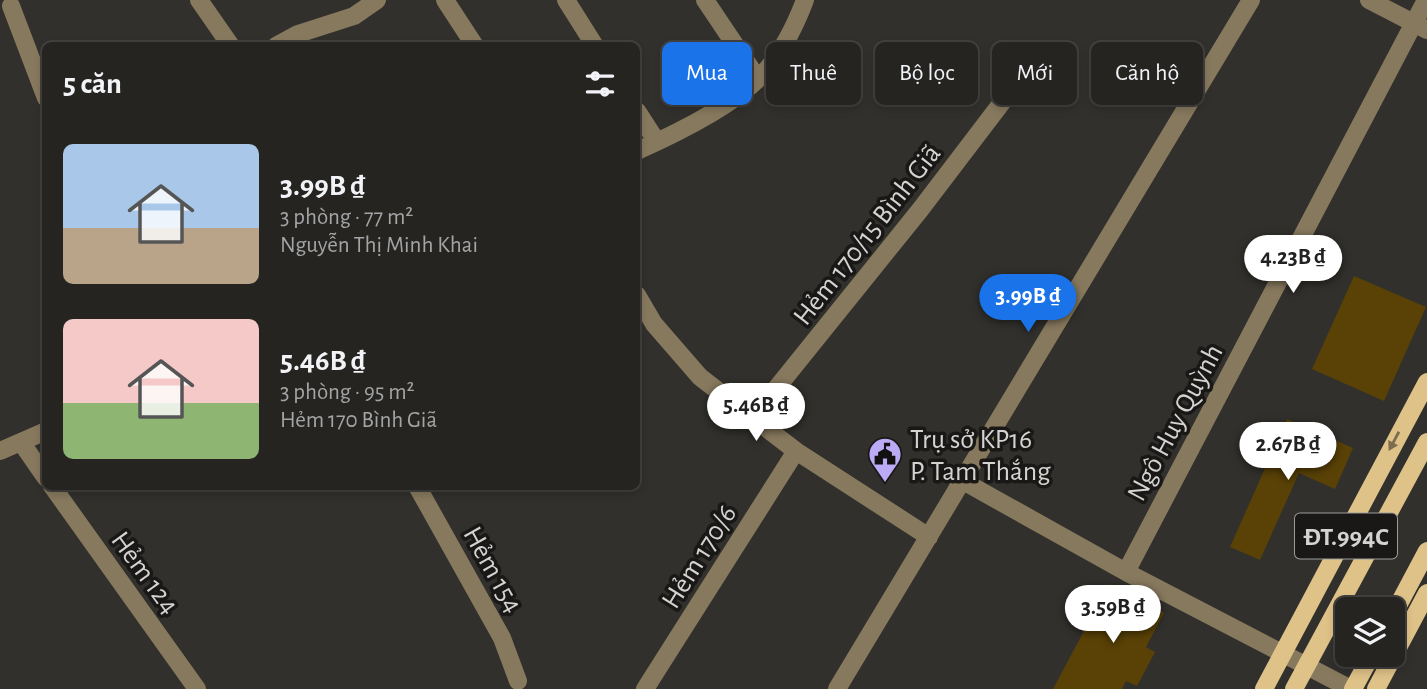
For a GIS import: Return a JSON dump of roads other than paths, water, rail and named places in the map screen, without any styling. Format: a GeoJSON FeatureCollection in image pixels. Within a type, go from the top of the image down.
{"type":"FeatureCollection","features":[{"type":"Feature","properties":{"kind":"main road","name":"ĐT.994C"},"geometry":{"type":"LineString","coordinates":[[1264,689],[1427,382]]}},
{"type":"Feature","properties":{"kind":"main road","name":"ĐT.994C"},"geometry":{"type":"LineString","coordinates":[[1294,689],[1427,442]]}},
{"type":"Feature","properties":{"kind":"main road","name":"ĐT.994C"},"geometry":{"type":"LineString","coordinates":[[1403,597],[1427,551]]}},
{"type":"Feature","properties":{"kind":"main road"},"geometry":{"type":"LineString","coordinates":[[1376,689],[1427,593]]}},
{"type":"Feature","properties":{"kind":"main road"},"geometry":{"type":"LineString","coordinates":[[1352,689],[1365,667]]}},
{"type":"Feature","properties":{"kind":"street"},"geometry":{"type":"LineString","coordinates":[[199,0],[228,42]]}},
{"type":"Feature","properties":{"kind":"street"},"geometry":{"type":"LineString","coordinates":[[283,42],[298,34],[354,16],[377,0]]}},
{"type":"Feature","properties":{"kind":"street"},"geometry":{"type":"LineString","coordinates":[[445,0],[472,42]]}},
{"type":"Feature","properties":{"kind":"street"},"geometry":{"type":"LineString","coordinates":[[566,0],[592,42]]}},
{"type":"Feature","properties":{"kind":"street"},"geometry":{"type":"LineString","coordinates":[[705,0],[758,79]]}},
{"type":"Feature","properties":{"kind":"street"},"geometry":{"type":"LineString","coordinates":[[640,150],[723,105],[758,79],[788,41],[805,0]]}},
{"type":"Feature","properties":{"kind":"street"},"geometry":{"type":"LineString","coordinates":[[838,689],[1251,0]]}},
{"type":"Feature","properties":{"kind":"street"},"geometry":{"type":"LineString","coordinates":[[1369,0],[1420,26]]}},
{"type":"Feature","properties":{"kind":"street","name":"Ngô Huy Quỳnh"},"geometry":{"type":"LineString","coordinates":[[1126,572],[1420,26],[1426,0]]}},
{"type":"Feature","properties":{"kind":"street"},"geometry":{"type":"LineString","coordinates":[[11,6],[42,87]]}},
{"type":"Feature","properties":{"kind":"street","name":"Hẻm 170/15 Bình Giã"},"geometry":{"type":"LineString","coordinates":[[754,416],[920,210],[1000,105]]}},
{"type":"Feature","properties":{"kind":"street"},"geometry":{"type":"LineString","coordinates":[[640,116],[657,142]]}},
{"type":"Feature","properties":{"kind":"street"},"geometry":{"type":"LineString","coordinates":[[640,300],[654,324],[701,377],[796,451],[929,537]]}},
{"type":"Feature","properties":{"kind":"street"},"geometry":{"type":"LineString","coordinates":[[0,452],[42,433]]}},
{"type":"Feature","properties":{"kind":"street"},"geometry":{"type":"LineString","coordinates":[[21,442],[42,472]]}},
{"type":"Feature","properties":{"kind":"street","name":"Hẻm 170/6"},"geometry":{"type":"LineString","coordinates":[[645,689],[796,451]]}},
{"type":"Feature","properties":{"kind":"street"},"geometry":{"type":"LineString","coordinates":[[963,481],[1126,572],[1352,689]]}},
{"type":"Feature","properties":{"kind":"street","name":"Hẻm 124"},"geometry":{"type":"LineString","coordinates":[[55,490],[197,689]]}},
{"type":"Feature","properties":{"kind":"street","name":"Hẻm 154"},"geometry":{"type":"LineString","coordinates":[[419,490],[502,638],[517,681]]}},
{"type":"Feature","properties":{"kind":"place","name":"Trụ sở KP16 P. Tam Thắng"},"geometry":{"type":"Point","coordinates":[885,484]}}]}
